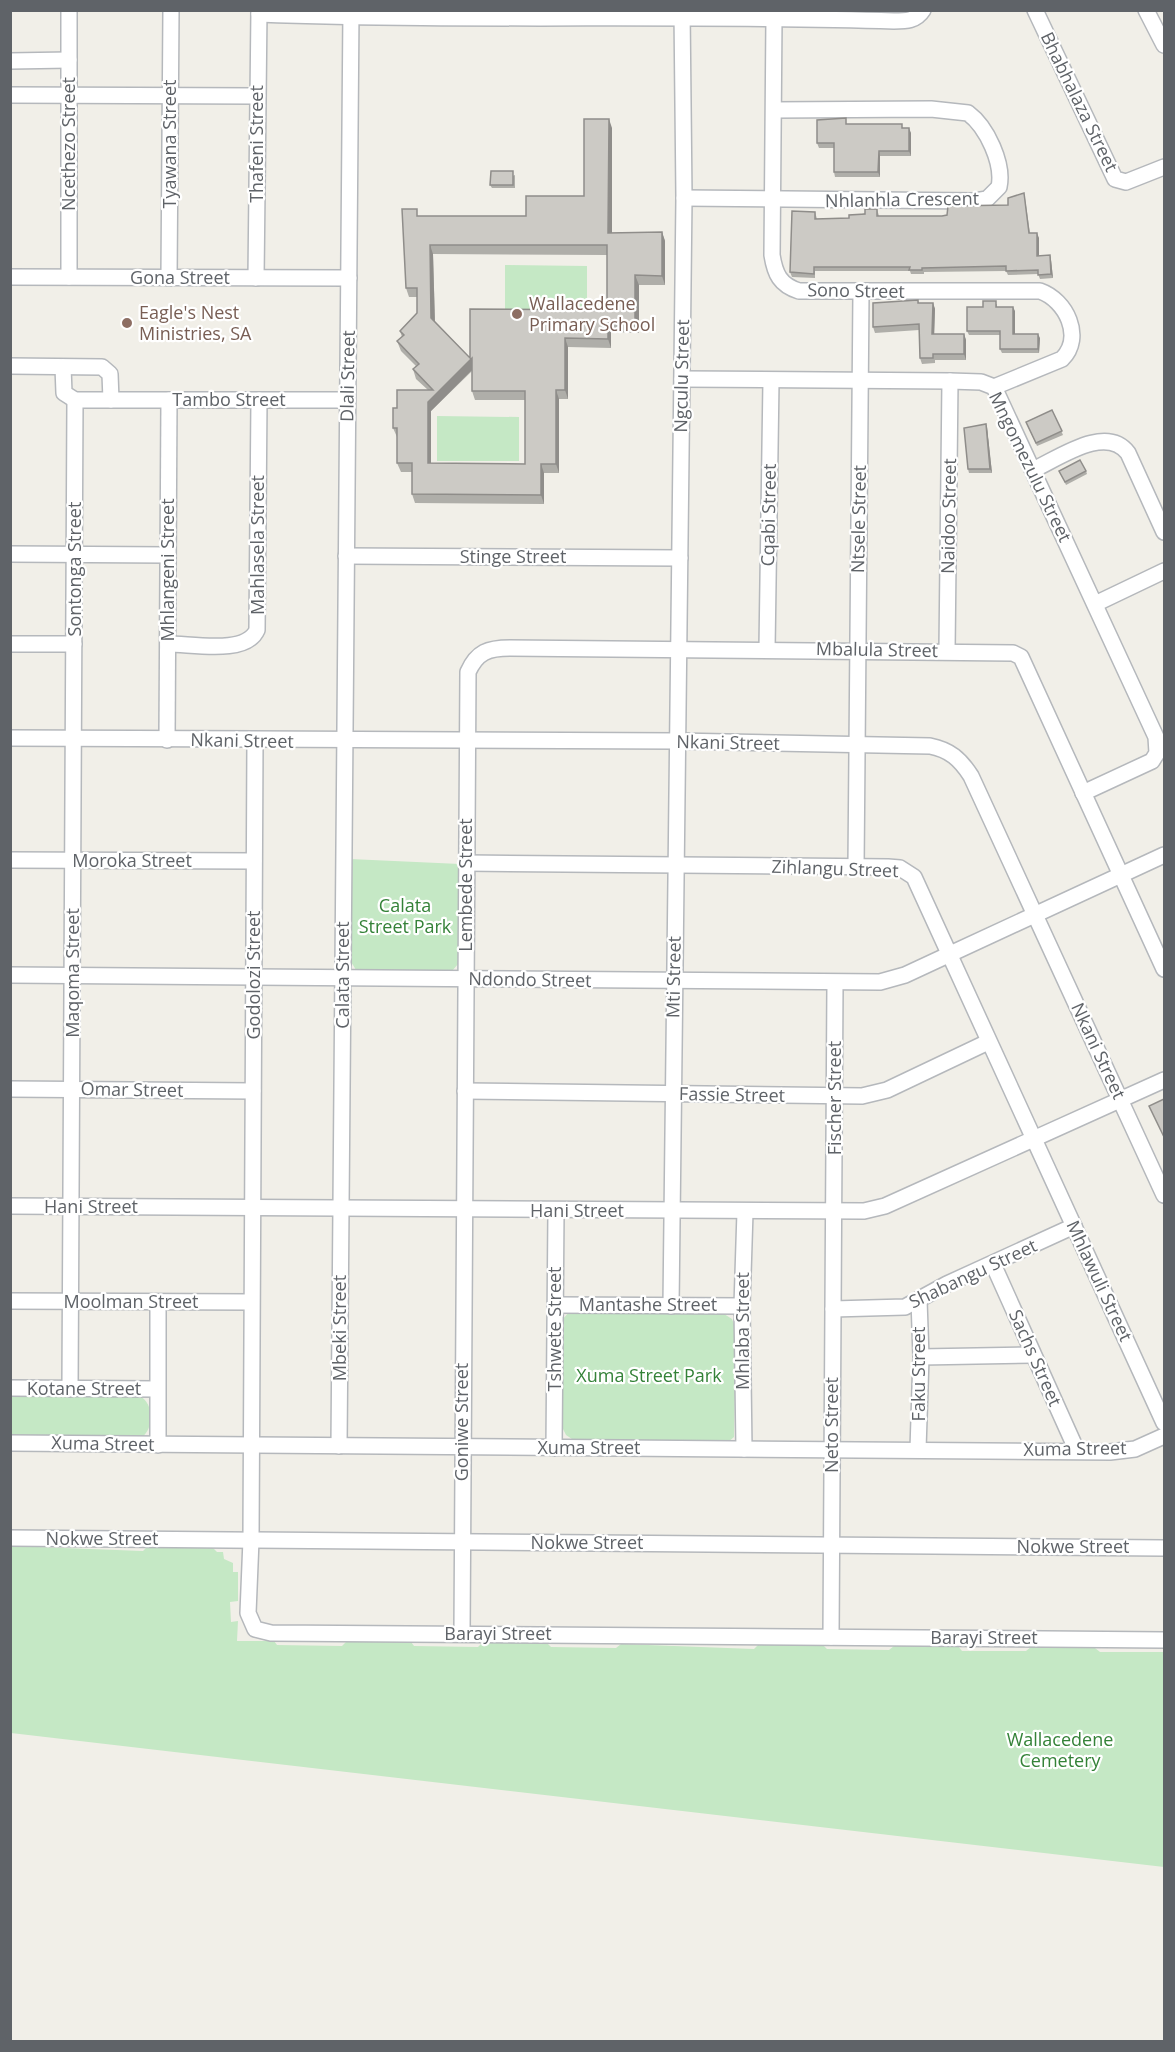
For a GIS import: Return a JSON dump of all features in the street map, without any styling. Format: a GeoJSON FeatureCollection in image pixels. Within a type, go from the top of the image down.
{"type":"FeatureCollection","features":[{"type":"Feature","properties":{"kind":"street","name":"Ncethezo Street"},"geometry":{"type":"LineString","coordinates":[[69,10],[69,277]]}},
{"type":"Feature","properties":{"kind":"street","name":"Tyawana Street"},"geometry":{"type":"LineString","coordinates":[[169,278],[171,10]]}},
{"type":"Feature","properties":{"kind":"street"},"geometry":{"type":"LineString","coordinates":[[259,12],[682,14],[909,21],[919,17],[923,10]]}},
{"type":"Feature","properties":{"kind":"street","name":"Bhabhalaza Street"},"geometry":{"type":"LineString","coordinates":[[1035,10],[1115,179],[1126,182],[1164,167]]}},
{"type":"Feature","properties":{"kind":"street"},"geometry":{"type":"LineString","coordinates":[[1146,10],[1164,45]]}},
{"type":"Feature","properties":{"kind":"street","name":"Thafeni Street"},"geometry":{"type":"LineString","coordinates":[[256,278],[256,96],[259,12]]}},
{"type":"Feature","properties":{"kind":"street","name":"Dlali Street"},"geometry":{"type":"LineString","coordinates":[[345,742],[351,14]]}},
{"type":"Feature","properties":{"kind":"street","name":"Ngculu Street"},"geometry":{"type":"LineString","coordinates":[[677,741],[680,649],[684,198],[682,14]]}},
{"type":"Feature","properties":{"kind":"street","name":"Sono Street"},"geometry":{"type":"LineString","coordinates":[[774,17],[772,257],[779,279],[785,285],[799,291],[861,293],[1041,291],[1053,296],[1060,303],[1071,329],[1071,347],[1062,358],[994,387]]}},
{"type":"Feature","properties":{"kind":"street"},"geometry":{"type":"LineString","coordinates":[[10,61],[69,60]]}},
{"type":"Feature","properties":{"kind":"street"},"geometry":{"type":"LineString","coordinates":[[10,95],[256,96]]}},
{"type":"Feature","properties":{"kind":"street","name":"Nhlanhla Crescent"},"geometry":{"type":"LineString","coordinates":[[774,110],[960,110],[975,118],[1001,169],[1001,179],[994,195],[975,201],[774,201]]}},
{"type":"Feature","properties":{"kind":"street"},"geometry":{"type":"LineString","coordinates":[[684,198],[774,201]]}},
{"type":"Feature","properties":{"kind":"street","name":"Gona Street"},"geometry":{"type":"LineString","coordinates":[[10,277],[349,278]]}},
{"type":"Feature","properties":{"kind":"street","name":"Ntsele Street"},"geometry":{"type":"LineString","coordinates":[[856,867],[861,293]]}},
{"type":"Feature","properties":{"kind":"street"},"geometry":{"type":"LineString","coordinates":[[10,366],[99,367],[107,370],[110,377],[111,400]]}},
{"type":"Feature","properties":{"kind":"street"},"geometry":{"type":"LineString","coordinates":[[63,367],[64,393],[75,400]]}},
{"type":"Feature","properties":{"kind":"street","name":"Mngomezulu Street"},"geometry":{"type":"LineString","coordinates":[[682,379],[950,381],[981,382],[994,387],[1150,722],[1158,746],[1152,761],[1083,793]]}},
{"type":"Feature","properties":{"kind":"street","name":"Cqabi Street"},"geometry":{"type":"LineString","coordinates":[[767,649],[771,381]]}},
{"type":"Feature","properties":{"kind":"street","name":"Naidoo Street"},"geometry":{"type":"LineString","coordinates":[[947,651],[950,381]]}},
{"type":"Feature","properties":{"kind":"street","name":"Tambo Street"},"geometry":{"type":"LineString","coordinates":[[75,400],[347,400]]}},
{"type":"Feature","properties":{"kind":"street","name":"Sontonga Street"},"geometry":{"type":"LineString","coordinates":[[74,739],[75,400]]}},
{"type":"Feature","properties":{"kind":"street","name":"Mhlangeni Street"},"geometry":{"type":"LineString","coordinates":[[167,740],[169,400]]}},
{"type":"Feature","properties":{"kind":"street","name":"Mahlasela Street"},"geometry":{"type":"LineString","coordinates":[[168,644],[238,646],[254,638],[257,630],[259,400]]}},
{"type":"Feature","properties":{"kind":"street"},"geometry":{"type":"LineString","coordinates":[[1033,470],[1099,440],[1118,443],[1128,453],[1164,532]]}},
{"type":"Feature","properties":{"kind":"street"},"geometry":{"type":"LineString","coordinates":[[10,554],[168,555]]}},
{"type":"Feature","properties":{"kind":"street","name":"Stinge Street"},"geometry":{"type":"LineString","coordinates":[[346,556],[680,558]]}},
{"type":"Feature","properties":{"kind":"street"},"geometry":{"type":"LineString","coordinates":[[1095,604],[1164,571]]}},
{"type":"Feature","properties":{"kind":"street"},"geometry":{"type":"LineString","coordinates":[[10,644],[74,644]]}},
{"type":"Feature","properties":{"kind":"street","name":"Mbalula Street"},"geometry":{"type":"LineString","coordinates":[[467,740],[468,672],[473,661],[485,650],[502,648],[1000,650],[1021,657],[1164,969]]}},
{"type":"Feature","properties":{"kind":"street"},"geometry":{"type":"LineString","coordinates":[[1150,722],[1164,716]]}},
{"type":"Feature","properties":{"kind":"street","name":"Nkani Street"},"geometry":{"type":"LineString","coordinates":[[10,738],[345,742],[677,741],[930,746],[953,754],[971,776],[1164,1195]]}},
{"type":"Feature","properties":{"kind":"street","name":"Maqoma Street"},"geometry":{"type":"LineString","coordinates":[[70,1389],[74,739]]}},
{"type":"Feature","properties":{"kind":"street","name":"Lembede Street"},"geometry":{"type":"LineString","coordinates":[[464,1210],[467,740]]}},
{"type":"Feature","properties":{"kind":"street","name":"Godolozi Street"},"geometry":{"type":"LineString","coordinates":[[252,1209],[255,741]]}},
{"type":"Feature","properties":{"kind":"street","name":"Mti Street"},"geometry":{"type":"LineString","coordinates":[[671,1306],[677,741]]}},
{"type":"Feature","properties":{"kind":"street","name":"Calata Street"},"geometry":{"type":"LineString","coordinates":[[341,1209],[345,742]]}},
{"type":"Feature","properties":{"kind":"street","name":"Ndondo Street"},"geometry":{"type":"LineString","coordinates":[[10,975],[835,983],[891,979],[1164,855]]}},
{"type":"Feature","properties":{"kind":"street","name":"Moroka Street"},"geometry":{"type":"LineString","coordinates":[[10,860],[254,861]]}},
{"type":"Feature","properties":{"kind":"street","name":"Zihlangu Street"},"geometry":{"type":"LineString","coordinates":[[466,863],[900,868],[914,877],[1033,1139]]}},
{"type":"Feature","properties":{"kind":"street","name":"Fischer Street"},"geometry":{"type":"LineString","coordinates":[[835,983],[836,1213]]}},
{"type":"Feature","properties":{"kind":"street","name":"Fassie Street"},"geometry":{"type":"LineString","coordinates":[[465,1091],[862,1096],[887,1090],[988,1042]]}},
{"type":"Feature","properties":{"kind":"street","name":"Hani Street"},"geometry":{"type":"LineString","coordinates":[[10,1206],[836,1213],[864,1211],[885,1206],[1164,1080]]}},
{"type":"Feature","properties":{"kind":"street","name":"Omar Street"},"geometry":{"type":"LineString","coordinates":[[10,1089],[253,1091]]}},
{"type":"Feature","properties":{"kind":"street","name":"Mhlawuli Street"},"geometry":{"type":"LineString","coordinates":[[1033,1139],[1164,1423]]}},
{"type":"Feature","properties":{"kind":"street","name":"Barayi Street"},"geometry":{"type":"LineString","coordinates":[[252,1209],[251,1540],[248,1613],[251,1624],[260,1632],[1164,1640]]}},
{"type":"Feature","properties":{"kind":"street","name":"Mbeki Street"},"geometry":{"type":"LineString","coordinates":[[339,1446],[341,1209]]}},
{"type":"Feature","properties":{"kind":"street","name":"Goniwe Street"},"geometry":{"type":"LineString","coordinates":[[462,1633],[464,1210]]}},
{"type":"Feature","properties":{"kind":"street","name":"Tshwete Street"},"geometry":{"type":"LineString","coordinates":[[554,1448],[556,1211]]}},
{"type":"Feature","properties":{"kind":"street","name":"Mhlaba Street"},"geometry":{"type":"LineString","coordinates":[[744,1449],[742,1306],[745,1212]]}},
{"type":"Feature","properties":{"kind":"street","name":"Neto Street"},"geometry":{"type":"LineString","coordinates":[[831,1637],[833,1309],[836,1213]]}},
{"type":"Feature","properties":{"kind":"street","name":"Shabangu Street"},"geometry":{"type":"LineString","coordinates":[[833,1309],[905,1307],[947,1284],[1074,1226]]}},
{"type":"Feature","properties":{"kind":"street","name":"Sachs Street"},"geometry":{"type":"LineString","coordinates":[[993,1264],[1077,1451]]}},
{"type":"Feature","properties":{"kind":"street","name":"Faku Street"},"geometry":{"type":"LineString","coordinates":[[918,1449],[921,1357],[919,1300]]}},
{"type":"Feature","properties":{"kind":"street","name":"Moolman Street"},"geometry":{"type":"LineString","coordinates":[[10,1301],[251,1302]]}},
{"type":"Feature","properties":{"kind":"street"},"geometry":{"type":"LineString","coordinates":[[158,1302],[158,1445]]}},
{"type":"Feature","properties":{"kind":"street","name":"Mantashe Street"},"geometry":{"type":"LineString","coordinates":[[555,1305],[742,1306]]}},
{"type":"Feature","properties":{"kind":"street"},"geometry":{"type":"LineString","coordinates":[[921,1357],[1033,1355]]}},
{"type":"Feature","properties":{"kind":"street","name":"Kotane Street"},"geometry":{"type":"LineString","coordinates":[[10,1388],[157,1389]]}},
{"type":"Feature","properties":{"kind":"street","name":"Xuma Street"},"geometry":{"type":"LineString","coordinates":[[10,1443],[1122,1451],[1164,1436]]}},
{"type":"Feature","properties":{"kind":"street","name":"Nokwe Street"},"geometry":{"type":"LineString","coordinates":[[10,1538],[1164,1548]]}},
{"type":"Feature","properties":{"kind":"green space"},"geometry":{"type":"Polygon","coordinates":[[[505,265],[587,266],[587,309],[505,309],[505,265]]]}},
{"type":"Feature","properties":{"kind":"green space"},"geometry":{"type":"Polygon","coordinates":[[[437,416],[519,417],[519,461],[437,461],[437,416]]]}},
{"type":"Feature","properties":{"kind":"green space","name":"Calata Street Park"},"geometry":{"type":"Polygon","coordinates":[[[350,859],[460,864],[459,963],[451,972],[356,970],[350,960],[350,859]]]}},
{"type":"Feature","properties":{"kind":"green space","name":"Xuma Street Park"},"geometry":{"type":"Polygon","coordinates":[[[570,1311],[721,1312],[732,1319],[736,1330],[734,1437],[728,1442],[575,1441],[566,1435],[561,1425],[562,1320],[570,1311]]]}},
{"type":"Feature","properties":{"kind":"green space"},"geometry":{"type":"Polygon","coordinates":[[[11,1394],[140,1396],[150,1410],[149,1428],[142,1437],[11,1438],[11,1394]]]}},
{"type":"Feature","properties":{"kind":"green space","name":"Wallacedene Cemetery"},"geometry":{"type":"Polygon","coordinates":[[[11,1546],[143,1551],[147,1547],[213,1548],[217,1552],[223,1552],[224,1559],[233,1563],[233,1572],[238,1572],[238,1601],[230,1602],[231,1622],[238,1621],[237,1641],[274,1641],[277,1645],[342,1646],[346,1642],[411,1642],[414,1646],[478,1647],[482,1643],[547,1643],[551,1647],[616,1648],[621,1644],[754,1649],[758,1645],[822,1644],[827,1649],[889,1650],[894,1646],[958,1646],[962,1651],[1026,1651],[1031,1647],[1095,1648],[1100,1652],[1164,1652],[1164,1867],[11,1733],[11,1546]]]}},
{"type":"Feature","properties":{"kind":"building"},"geometry":{"type":"Polygon","coordinates":[[[846,118],[846,124],[902,124],[902,128],[909,128],[909,151],[879,151],[878,172],[834,172],[834,143],[817,143],[817,120],[846,118]]]}},
{"type":"Feature","properties":{"kind":"building"},"geometry":{"type":"Polygon","coordinates":[[[584,119],[609,119],[608,233],[662,232],[662,276],[635,275],[635,323],[608,323],[608,339],[565,338],[565,390],[556,390],[556,464],[541,464],[541,495],[412,494],[412,463],[397,463],[397,428],[393,428],[393,408],[397,408],[397,390],[433,390],[413,369],[419,364],[397,341],[404,335],[400,331],[417,313],[417,288],[406,288],[402,209],[417,209],[417,216],[526,216],[526,196],[584,196],[584,119]],[[430,245],[431,318],[470,358],[470,309],[607,310],[607,245],[430,245]],[[472,358],[428,402],[428,463],[525,464],[525,391],[472,391],[472,358]]]}},
{"type":"Feature","properties":{"kind":"building"},"geometry":{"type":"Polygon","coordinates":[[[491,171],[513,171],[513,185],[490,185],[491,171]]]}},
{"type":"Feature","properties":{"kind":"building"},"geometry":{"type":"Polygon","coordinates":[[[1024,193],[1029,233],[1037,233],[1037,256],[1050,255],[1051,274],[1038,275],[1038,270],[1006,271],[1006,266],[922,268],[922,270],[909,270],[910,267],[814,267],[814,274],[790,272],[792,211],[815,212],[815,219],[849,218],[849,215],[865,214],[865,209],[877,209],[877,216],[942,216],[947,215],[948,206],[1008,205],[1008,198],[1024,193]]]}},
{"type":"Feature","properties":{"kind":"building"},"geometry":{"type":"Polygon","coordinates":[[[918,300],[918,303],[933,303],[932,334],[964,334],[964,354],[933,354],[933,358],[920,358],[919,324],[873,327],[873,303],[918,300]]]}},
{"type":"Feature","properties":{"kind":"building"},"geometry":{"type":"Polygon","coordinates":[[[983,301],[996,301],[996,307],[1013,307],[1013,334],[1038,334],[1038,349],[1000,349],[1000,331],[967,331],[967,307],[983,307],[983,301]]]}},
{"type":"Feature","properties":{"kind":"building"},"geometry":{"type":"Polygon","coordinates":[[[1052,410],[1062,431],[1036,443],[1026,422],[1052,410]]]}},
{"type":"Feature","properties":{"kind":"building"},"geometry":{"type":"Polygon","coordinates":[[[986,424],[990,469],[968,469],[964,428],[986,424]]]}},
{"type":"Feature","properties":{"kind":"building"},"geometry":{"type":"Polygon","coordinates":[[[1080,460],[1086,471],[1065,482],[1059,471],[1080,460]]]}},
{"type":"Feature","properties":{"kind":"building"},"geometry":{"type":"Polygon","coordinates":[[[1164,1099],[1164,1137],[1149,1106],[1164,1099]]]}},
{"type":"Feature","properties":{"kind":"place","name":"Wallacedene Primary School"},"geometry":{"type":"Point","coordinates":[517,314]}},
{"type":"Feature","properties":{"kind":"place","name":"Eagle's Nest Ministries, SA"},"geometry":{"type":"Point","coordinates":[127,323]}}]}
